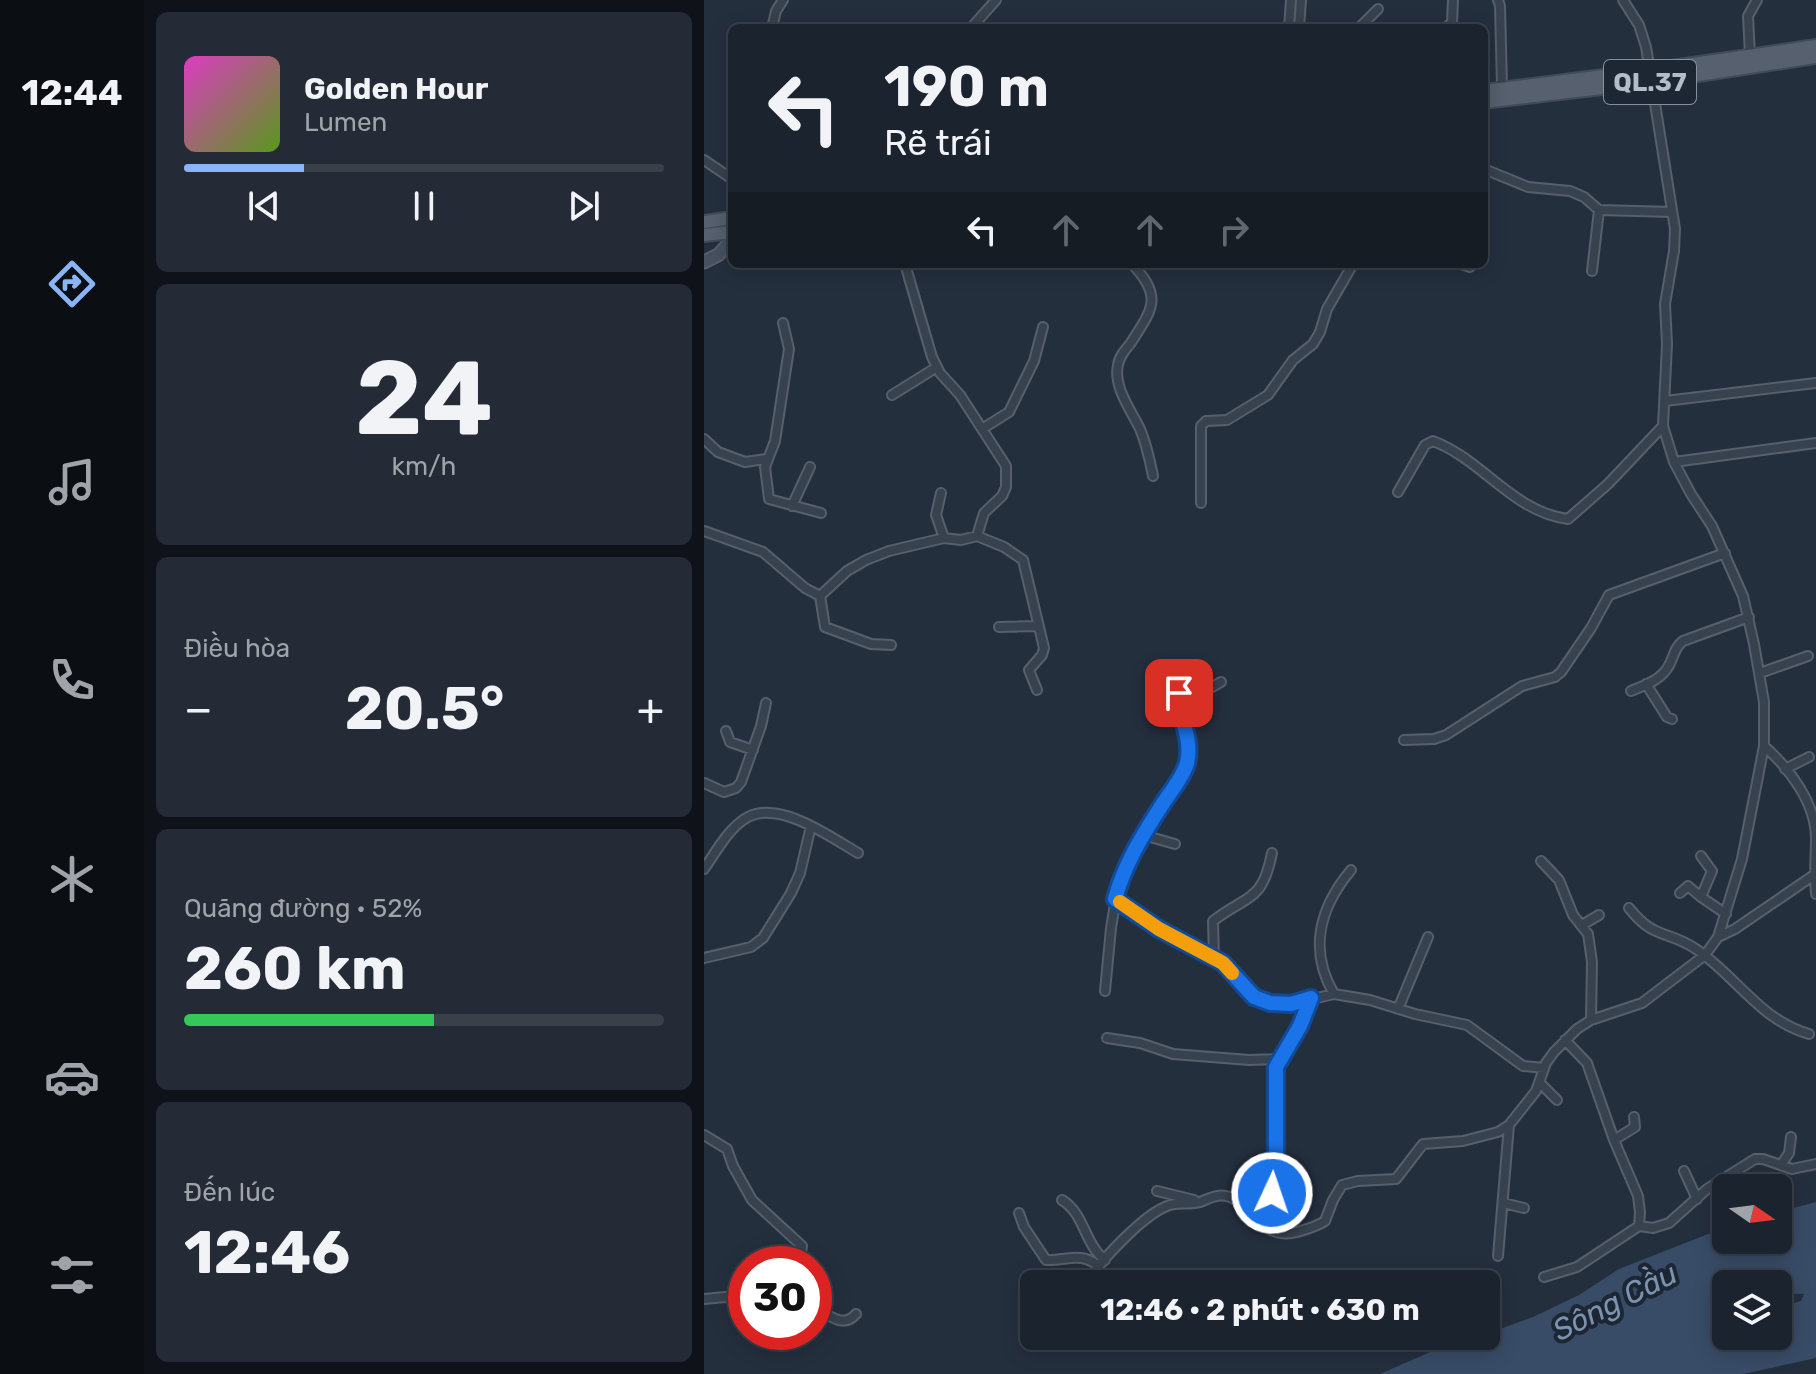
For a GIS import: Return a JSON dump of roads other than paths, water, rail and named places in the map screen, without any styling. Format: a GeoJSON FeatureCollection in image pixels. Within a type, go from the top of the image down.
{"type":"FeatureCollection","features":[{"type":"Feature","properties":{"kind":"main road","name":"QL.37"},"geometry":{"type":"LineString","coordinates":[[1488,101],[1816,46]]}},
{"type":"Feature","properties":{"kind":"main road","name":"QL.37"},"geometry":{"type":"LineString","coordinates":[[1488,90],[1816,57]]}},
{"type":"Feature","properties":{"kind":"main road"},"geometry":{"type":"LineString","coordinates":[[704,222],[728,219]]}},
{"type":"Feature","properties":{"kind":"main road"},"geometry":{"type":"LineString","coordinates":[[704,235],[728,232]]}},
{"type":"Feature","properties":{"kind":"main road"},"geometry":{"type":"LineString","coordinates":[[704,262],[718,255],[728,244]]}},
{"type":"Feature","properties":{"kind":"street"},"geometry":{"type":"LineString","coordinates":[[773,24],[783,0]]}},
{"type":"Feature","properties":{"kind":"street"},"geometry":{"type":"LineString","coordinates":[[975,24],[996,0]]}},
{"type":"Feature","properties":{"kind":"street"},"geometry":{"type":"LineString","coordinates":[[1289,24],[1291,0]]}},
{"type":"Feature","properties":{"kind":"street"},"geometry":{"type":"LineString","coordinates":[[1299,24],[1301,0]]}},
{"type":"Feature","properties":{"kind":"street"},"geometry":{"type":"LineString","coordinates":[[1450,24],[1453,0]]}},
{"type":"Feature","properties":{"kind":"street"},"geometry":{"type":"LineString","coordinates":[[1498,0],[1502,88]]}},
{"type":"Feature","properties":{"kind":"street"},"geometry":{"type":"LineString","coordinates":[[1097,1270],[1154,1212],[1172,1204],[1199,1203],[1214,1196],[1227,1197],[1240,1203],[1266,1227],[1281,1234],[1314,1228],[1325,1221],[1342,1185],[1358,1181],[1393,1180],[1423,1144],[1463,1141],[1498,1132],[1509,1125],[1540,1083],[1544,1068],[1565,1040],[1591,1020],[1642,1003],[1705,955],[1718,937],[1742,859],[1764,746],[1764,702],[1749,617],[1712,526],[1674,462],[1663,426],[1665,304],[1674,251],[1672,212],[1652,76],[1639,25],[1623,0]]}},
{"type":"Feature","properties":{"kind":"street"},"geometry":{"type":"LineString","coordinates":[[1750,55],[1748,16],[1757,0]]}},
{"type":"Feature","properties":{"kind":"street"},"geometry":{"type":"LineString","coordinates":[[1363,24],[1378,9]]}},
{"type":"Feature","properties":{"kind":"street"},"geometry":{"type":"LineString","coordinates":[[704,160],[728,176]]}},
{"type":"Feature","properties":{"kind":"street"},"geometry":{"type":"LineString","coordinates":[[1488,171],[1528,187],[1570,191],[1584,197],[1599,210],[1672,212]]}},
{"type":"Feature","properties":{"kind":"street"},"geometry":{"type":"LineString","coordinates":[[1592,271],[1599,210]]}},
{"type":"Feature","properties":{"kind":"street"},"geometry":{"type":"LineString","coordinates":[[906,268],[937,367],[960,395],[1006,466],[1007,477],[1002,496],[984,513],[977,536]]}},
{"type":"Feature","properties":{"kind":"street"},"geometry":{"type":"LineString","coordinates":[[1135,268],[1150,285],[1151,312],[1121,357],[1117,367],[1118,380],[1140,430],[1153,476]]}},
{"type":"Feature","properties":{"kind":"street"},"geometry":{"type":"LineString","coordinates":[[1201,503],[1201,426],[1206,421],[1227,420],[1268,395],[1293,360],[1313,344],[1327,309],[1351,268]]}},
{"type":"Feature","properties":{"kind":"street"},"geometry":{"type":"LineString","coordinates":[[783,323],[789,349],[775,441],[766,459],[769,499],[821,513]]}},
{"type":"Feature","properties":{"kind":"street"},"geometry":{"type":"LineString","coordinates":[[982,429],[1009,412],[1034,361],[1043,327]]}},
{"type":"Feature","properties":{"kind":"street"},"geometry":{"type":"LineString","coordinates":[[892,395],[937,367]]}},
{"type":"Feature","properties":{"kind":"street"},"geometry":{"type":"LineString","coordinates":[[1665,401],[1816,383]]}},
{"type":"Feature","properties":{"kind":"street"},"geometry":{"type":"LineString","coordinates":[[1398,492],[1425,445],[1433,441],[1466,458],[1521,502],[1568,519],[1608,484],[1663,426]]}},
{"type":"Feature","properties":{"kind":"street"},"geometry":{"type":"LineString","coordinates":[[704,439],[718,452],[745,462],[766,459]]}},
{"type":"Feature","properties":{"kind":"street"},"geometry":{"type":"LineString","coordinates":[[1674,462],[1816,443]]}},
{"type":"Feature","properties":{"kind":"street"},"geometry":{"type":"LineString","coordinates":[[792,506],[810,467]]}},
{"type":"Feature","properties":{"kind":"street"},"geometry":{"type":"LineString","coordinates":[[941,493],[936,515],[944,538]]}},
{"type":"Feature","properties":{"kind":"street"},"geometry":{"type":"LineString","coordinates":[[704,531],[763,552],[805,588],[820,596]]}},
{"type":"Feature","properties":{"kind":"street"},"geometry":{"type":"LineString","coordinates":[[820,596],[847,571],[889,551],[944,538],[961,540],[977,536],[1004,547],[1023,560],[1043,652],[1029,670],[1037,690]]}},
{"type":"Feature","properties":{"kind":"street"},"geometry":{"type":"LineString","coordinates":[[1404,740],[1434,739],[1446,735],[1480,716],[1522,686],[1555,677],[1591,628],[1609,595],[1725,553]]}},
{"type":"Feature","properties":{"kind":"street"},"geometry":{"type":"LineString","coordinates":[[820,596],[823,624],[828,629],[871,644],[891,645]]}},
{"type":"Feature","properties":{"kind":"street"},"geometry":{"type":"LineString","coordinates":[[1631,691],[1667,670],[1679,644],[1749,617]]}},
{"type":"Feature","properties":{"kind":"street"},"geometry":{"type":"LineString","coordinates":[[999,627],[1038,626]]}},
{"type":"Feature","properties":{"kind":"street"},"geometry":{"type":"LineString","coordinates":[[1760,673],[1808,656]]}},
{"type":"Feature","properties":{"kind":"street"},"geometry":{"type":"LineString","coordinates":[[1181,709],[1190,699],[1221,682]]}},
{"type":"Feature","properties":{"kind":"street"},"geometry":{"type":"LineString","coordinates":[[1646,684],[1667,717],[1672,719]]}},
{"type":"Feature","properties":{"kind":"street"},"geometry":{"type":"LineString","coordinates":[[1105,991],[1115,899],[1124,872],[1186,766],[1188,735],[1176,697],[1186,687]]}},
{"type":"Feature","properties":{"kind":"street"},"geometry":{"type":"LineString","coordinates":[[704,783],[724,792],[736,788],[741,782],[766,703]]}},
{"type":"Feature","properties":{"kind":"street"},"geometry":{"type":"LineString","coordinates":[[726,731],[730,742],[753,750]]}},
{"type":"Feature","properties":{"kind":"street"},"geometry":{"type":"LineString","coordinates":[[1764,746],[1803,793],[1814,817],[1816,894]]}},
{"type":"Feature","properties":{"kind":"street"},"geometry":{"type":"LineString","coordinates":[[1785,769],[1809,757]]}},
{"type":"Feature","properties":{"kind":"street"},"geometry":{"type":"LineString","coordinates":[[704,869],[720,845],[751,815],[780,815],[811,826],[858,853]]}},
{"type":"Feature","properties":{"kind":"street"},"geometry":{"type":"LineString","coordinates":[[704,958],[751,947],[763,938],[800,873],[811,826]]}},
{"type":"Feature","properties":{"kind":"street"},"geometry":{"type":"LineString","coordinates":[[1143,835],[1175,844]]}},
{"type":"Feature","properties":{"kind":"street"},"geometry":{"type":"LineString","coordinates":[[1214,958],[1213,921],[1256,895],[1272,853]]}},
{"type":"Feature","properties":{"kind":"street"},"geometry":{"type":"LineString","coordinates":[[1701,856],[1712,871],[1701,897]]}},
{"type":"Feature","properties":{"kind":"street"},"geometry":{"type":"LineString","coordinates":[[1541,861],[1559,880],[1570,909],[1591,943],[1591,1020]]}},
{"type":"Feature","properties":{"kind":"street"},"geometry":{"type":"LineString","coordinates":[[1334,994],[1322,966],[1319,931],[1326,907],[1351,870]]}},
{"type":"Feature","properties":{"kind":"street"},"geometry":{"type":"LineString","coordinates":[[1718,937],[1735,929],[1814,875]]}},
{"type":"Feature","properties":{"kind":"street"},"geometry":{"type":"LineString","coordinates":[[1680,893],[1688,886],[1726,914]]}},
{"type":"Feature","properties":{"kind":"street"},"geometry":{"type":"LineString","coordinates":[[1115,899],[1159,929],[1227,967],[1254,997],[1262,1001],[1291,1004],[1334,994],[1370,1000],[1467,1025],[1523,1066],[1544,1068]]}},
{"type":"Feature","properties":{"kind":"street"},"geometry":{"type":"LineString","coordinates":[[1629,908],[1648,929],[1682,941],[1705,955],[1747,991],[1771,1018],[1809,1034]]}},
{"type":"Feature","properties":{"kind":"street"},"geometry":{"type":"LineString","coordinates":[[1582,925],[1599,915]]}},
{"type":"Feature","properties":{"kind":"street"},"geometry":{"type":"LineString","coordinates":[[1398,1009],[1428,937]]}},
{"type":"Feature","properties":{"kind":"street"},"geometry":{"type":"LineString","coordinates":[[1257,1219],[1270,1202],[1275,1184],[1276,1067],[1297,1031],[1311,998]]}},
{"type":"Feature","properties":{"kind":"street"},"geometry":{"type":"LineString","coordinates":[[1107,1038],[1140,1043],[1173,1054],[1265,1061],[1279,1059]]}},
{"type":"Feature","properties":{"kind":"street"},"geometry":{"type":"LineString","coordinates":[[1565,1040],[1587,1063],[1638,1196],[1639,1226]]}},
{"type":"Feature","properties":{"kind":"street"},"geometry":{"type":"LineString","coordinates":[[1540,1083],[1557,1100]]}},
{"type":"Feature","properties":{"kind":"street"},"geometry":{"type":"LineString","coordinates":[[1614,1140],[1632,1131],[1635,1127],[1634,1117]]}},
{"type":"Feature","properties":{"kind":"street"},"geometry":{"type":"LineString","coordinates":[[1498,1256],[1509,1125]]}},
{"type":"Feature","properties":{"kind":"street"},"geometry":{"type":"LineString","coordinates":[[704,1135],[727,1149],[752,1200],[802,1246]]}},
{"type":"Feature","properties":{"kind":"street"},"geometry":{"type":"LineString","coordinates":[[1781,1165],[1789,1153],[1791,1137]]}},
{"type":"Feature","properties":{"kind":"street"},"geometry":{"type":"LineString","coordinates":[[1544,1277],[1577,1267],[1639,1226],[1659,1228],[1669,1223],[1715,1184],[1755,1159],[1792,1169],[1816,1164]]}},
{"type":"Feature","properties":{"kind":"street"},"geometry":{"type":"LineString","coordinates":[[1684,1171],[1697,1199]]}},
{"type":"Feature","properties":{"kind":"street"},"geometry":{"type":"LineString","coordinates":[[1157,1191],[1199,1203]]}},
{"type":"Feature","properties":{"kind":"street"},"geometry":{"type":"LineString","coordinates":[[1062,1200],[1077,1211],[1102,1263]]}},
{"type":"Feature","properties":{"kind":"street"},"geometry":{"type":"LineString","coordinates":[[1503,1203],[1524,1208]]}},
{"type":"Feature","properties":{"kind":"street"},"geometry":{"type":"LineString","coordinates":[[1019,1213],[1024,1227],[1046,1260],[1079,1256],[1102,1263]]}},
{"type":"Feature","properties":{"kind":"street"},"geometry":{"type":"LineString","coordinates":[[704,1299],[728,1298]]}},
{"type":"Feature","properties":{"kind":"street"},"geometry":{"type":"LineString","coordinates":[[832,1316],[844,1322],[850,1321],[856,1314]]}},
{"type":"Feature","properties":{"kind":"water","name":"Sông Cầu"},"geometry":{"type":"Polygon","coordinates":[[[1816,1202],[1816,1358],[1743,1374],[1380,1374],[1435,1350],[1500,1350],[1500,1329],[1579,1295],[1619,1269],[1712,1232],[1712,1254],[1792,1254],[1792,1208],[1816,1202]]]}}]}
